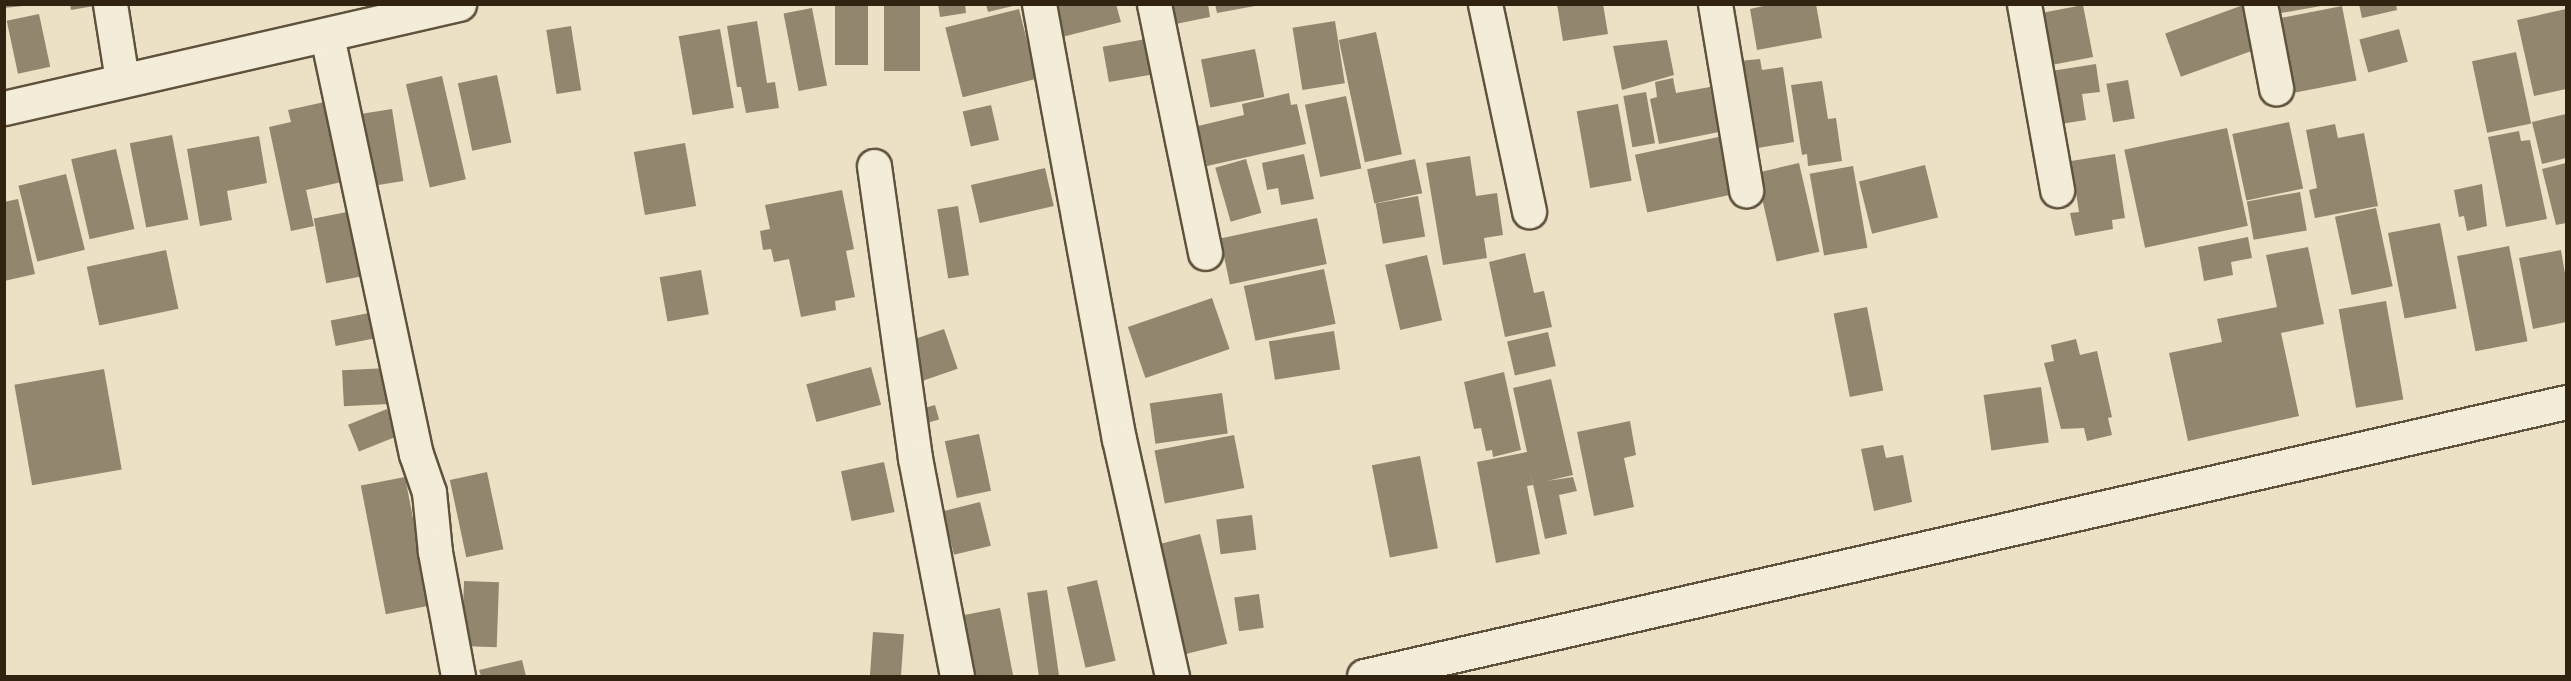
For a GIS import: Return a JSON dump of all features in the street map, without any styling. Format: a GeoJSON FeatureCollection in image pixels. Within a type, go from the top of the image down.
{"type":"FeatureCollection","features":[{"type":"Feature","properties":{"kind":"street"},"geometry":{"type":"LineString","coordinates":[[110,4],[122,80]]}},
{"type":"Feature","properties":{"kind":"street"},"geometry":{"type":"LineString","coordinates":[[4,108],[122,80],[339,23],[459,4]]}},
{"type":"Feature","properties":{"kind":"street"},"geometry":{"type":"LineString","coordinates":[[1039,4],[1119,439],[1172,676]]}},
{"type":"Feature","properties":{"kind":"street"},"geometry":{"type":"LineString","coordinates":[[1154,4],[1205,253]]}},
{"type":"Feature","properties":{"kind":"street"},"geometry":{"type":"LineString","coordinates":[[1485,4],[1529,211]]}},
{"type":"Feature","properties":{"kind":"street"},"geometry":{"type":"LineString","coordinates":[[1715,4],[1746,190]]}},
{"type":"Feature","properties":{"kind":"street"},"geometry":{"type":"LineString","coordinates":[[2024,4],[2057,190]]}},
{"type":"Feature","properties":{"kind":"street"},"geometry":{"type":"LineString","coordinates":[[2260,4],[2276,88]]}},
{"type":"Feature","properties":{"kind":"street"},"geometry":{"type":"LineString","coordinates":[[339,23],[416,454],[429,492],[435,552],[458,676]]}},
{"type":"Feature","properties":{"kind":"street"},"geometry":{"type":"LineString","coordinates":[[874,166],[915,458],[957,676]]}},
{"type":"Feature","properties":{"kind":"street"},"geometry":{"type":"LineString","coordinates":[[1364,676],[2566,402]]}},
{"type":"Feature","properties":{"kind":"building"},"geometry":{"type":"Polygon","coordinates":[[[4,4],[23,4],[23,6],[4,8],[4,4]]]}},
{"type":"Feature","properties":{"kind":"building"},"geometry":{"type":"Polygon","coordinates":[[[70,4],[94,4],[94,6],[71,10],[70,4]]]}},
{"type":"Feature","properties":{"kind":"building"},"geometry":{"type":"Polygon","coordinates":[[[835,4],[868,4],[868,65],[835,65],[835,4]]]}},
{"type":"Feature","properties":{"kind":"building"},"geometry":{"type":"Polygon","coordinates":[[[884,4],[920,4],[920,71],[884,71],[884,4]]]}},
{"type":"Feature","properties":{"kind":"building"},"geometry":{"type":"Polygon","coordinates":[[[938,4],[965,4],[966,13],[940,17],[938,4]]]}},
{"type":"Feature","properties":{"kind":"building"},"geometry":{"type":"Polygon","coordinates":[[[986,4],[1016,4],[1017,5],[988,12],[986,4]]]}},
{"type":"Feature","properties":{"kind":"building"},"geometry":{"type":"Polygon","coordinates":[[[1054,4],[1116,4],[1121,22],[1062,37],[1054,4]]]}},
{"type":"Feature","properties":{"kind":"building"},"geometry":{"type":"Polygon","coordinates":[[[1162,4],[1208,4],[1210,17],[1166,26],[1162,4]]]}},
{"type":"Feature","properties":{"kind":"building"},"geometry":{"type":"Polygon","coordinates":[[[1215,4],[1254,4],[1255,6],[1217,13],[1215,4]]]}},
{"type":"Feature","properties":{"kind":"building"},"geometry":{"type":"Polygon","coordinates":[[[1557,4],[1603,4],[1608,34],[1563,41],[1557,4]]]}},
{"type":"Feature","properties":{"kind":"building"},"geometry":{"type":"Polygon","coordinates":[[[1772,4],[1816,4],[1822,38],[1757,50],[1750,9],[1772,4]]]}},
{"type":"Feature","properties":{"kind":"building"},"geometry":{"type":"Polygon","coordinates":[[[2246,4],[2262,47],[2181,77],[2165,33],[2246,4]]]}},
{"type":"Feature","properties":{"kind":"building"},"geometry":{"type":"Polygon","coordinates":[[[2268,4],[2321,4],[2321,6],[2270,15],[2268,4]]]}},
{"type":"Feature","properties":{"kind":"building"},"geometry":{"type":"Polygon","coordinates":[[[2359,4],[2396,4],[2397,10],[2362,18],[2359,4]]]}},
{"type":"Feature","properties":{"kind":"building"},"geometry":{"type":"Polygon","coordinates":[[[2083,5],[2093,57],[2049,66],[2039,14],[2083,5]]]}},
{"type":"Feature","properties":{"kind":"building"},"geometry":{"type":"Polygon","coordinates":[[[2342,6],[2357,81],[2287,94],[2272,20],[2342,6]]]}},
{"type":"Feature","properties":{"kind":"building"},"geometry":{"type":"Polygon","coordinates":[[[812,8],[827,86],[799,91],[784,14],[812,8]]]}},
{"type":"Feature","properties":{"kind":"building"},"geometry":{"type":"Polygon","coordinates":[[[1019,9],[1036,79],[963,97],[945,27],[1019,9]]]}},
{"type":"Feature","properties":{"kind":"building"},"geometry":{"type":"Polygon","coordinates":[[[2566,9],[2566,89],[2534,96],[2517,20],[2566,9]]]}},
{"type":"Feature","properties":{"kind":"building"},"geometry":{"type":"Polygon","coordinates":[[[39,14],[50,67],[18,74],[7,21],[39,14]]]}},
{"type":"Feature","properties":{"kind":"building"},"geometry":{"type":"Polygon","coordinates":[[[757,21],[767,83],[775,82],[779,108],[746,113],[741,87],[737,87],[727,26],[757,21]]]}},
{"type":"Feature","properties":{"kind":"building"},"geometry":{"type":"Polygon","coordinates":[[[1335,21],[1345,83],[1302,90],[1293,28],[1335,21]]]}},
{"type":"Feature","properties":{"kind":"building"},"geometry":{"type":"Polygon","coordinates":[[[571,26],[581,90],[556,94],[546,30],[571,26]]]}},
{"type":"Feature","properties":{"kind":"building"},"geometry":{"type":"Polygon","coordinates":[[[720,29],[734,108],[693,115],[679,36],[720,29]]]}},
{"type":"Feature","properties":{"kind":"building"},"geometry":{"type":"Polygon","coordinates":[[[2399,29],[2408,62],[2368,72],[2359,40],[2399,29]]]}},
{"type":"Feature","properties":{"kind":"building"},"geometry":{"type":"Polygon","coordinates":[[[1376,32],[1402,154],[1365,162],[1339,40],[1376,32]]]}},
{"type":"Feature","properties":{"kind":"building"},"geometry":{"type":"Polygon","coordinates":[[[1146,39],[1152,74],[1109,82],[1103,47],[1146,39]]]}},
{"type":"Feature","properties":{"kind":"building"},"geometry":{"type":"Polygon","coordinates":[[[1667,40],[1674,75],[1622,90],[1613,46],[1667,40]]]}},
{"type":"Feature","properties":{"kind":"building"},"geometry":{"type":"Polygon","coordinates":[[[1255,49],[1264,97],[1210,108],[1201,59],[1255,49]]]}},
{"type":"Feature","properties":{"kind":"building"},"geometry":{"type":"Polygon","coordinates":[[[2516,52],[2531,123],[2487,133],[2472,61],[2516,52]]]}},
{"type":"Feature","properties":{"kind":"building"},"geometry":{"type":"Polygon","coordinates":[[[1760,59],[1762,70],[1783,67],[1794,142],[1752,149],[1739,61],[1760,59]]]}},
{"type":"Feature","properties":{"kind":"building"},"geometry":{"type":"Polygon","coordinates":[[[2096,64],[2100,92],[2082,94],[2086,120],[2060,124],[2051,71],[2096,64]]]}},
{"type":"Feature","properties":{"kind":"building"},"geometry":{"type":"Polygon","coordinates":[[[497,75],[511,142],[472,151],[458,83],[497,75]]]}},
{"type":"Feature","properties":{"kind":"building"},"geometry":{"type":"Polygon","coordinates":[[[442,76],[466,179],[430,188],[406,84],[442,76]]]}},
{"type":"Feature","properties":{"kind":"building"},"geometry":{"type":"Polygon","coordinates":[[[1673,78],[1676,93],[1710,87],[1719,132],[1659,144],[1650,99],[1657,97],[1655,82],[1673,78]]]}},
{"type":"Feature","properties":{"kind":"building"},"geometry":{"type":"Polygon","coordinates":[[[2128,80],[2135,118],[2113,122],[2106,84],[2128,80]]]}},
{"type":"Feature","properties":{"kind":"building"},"geometry":{"type":"Polygon","coordinates":[[[1822,81],[1828,119],[1836,118],[1842,161],[1808,166],[1807,154],[1802,155],[1791,85],[1822,81]]]}},
{"type":"Feature","properties":{"kind":"building"},"geometry":{"type":"Polygon","coordinates":[[[1646,92],[1655,143],[1632,147],[1623,96],[1646,92]]]}},
{"type":"Feature","properties":{"kind":"building"},"geometry":{"type":"Polygon","coordinates":[[[1289,93],[1291,105],[1297,104],[1306,144],[1207,166],[1198,126],[1244,115],[1242,104],[1289,93]]]}},
{"type":"Feature","properties":{"kind":"building"},"geometry":{"type":"Polygon","coordinates":[[[1346,96],[1361,168],[1320,177],[1305,105],[1346,96]]]}},
{"type":"Feature","properties":{"kind":"building"},"geometry":{"type":"Polygon","coordinates":[[[329,101],[346,181],[306,190],[314,226],[291,231],[269,127],[291,122],[288,110],[329,101]]]}},
{"type":"Feature","properties":{"kind":"building"},"geometry":{"type":"Polygon","coordinates":[[[1618,104],[1632,181],[1590,188],[1577,111],[1618,104]]]}},
{"type":"Feature","properties":{"kind":"building"},"geometry":{"type":"Polygon","coordinates":[[[991,105],[999,140],[971,147],[963,112],[991,105]]]}},
{"type":"Feature","properties":{"kind":"building"},"geometry":{"type":"Polygon","coordinates":[[[392,109],[403,181],[369,187],[357,114],[392,109]]]}},
{"type":"Feature","properties":{"kind":"building"},"geometry":{"type":"Polygon","coordinates":[[[2566,114],[2566,158],[2542,164],[2532,122],[2566,114]]]}},
{"type":"Feature","properties":{"kind":"building"},"geometry":{"type":"Polygon","coordinates":[[[2289,122],[2303,189],[2246,201],[2232,134],[2289,122]]]}},
{"type":"Feature","properties":{"kind":"building"},"geometry":{"type":"Polygon","coordinates":[[[2335,124],[2338,138],[2364,133],[2378,206],[2315,218],[2309,190],[2317,188],[2306,130],[2335,124]]]}},
{"type":"Feature","properties":{"kind":"building"},"geometry":{"type":"Polygon","coordinates":[[[2227,128],[2248,226],[2145,248],[2124,150],[2227,128]]]}},
{"type":"Feature","properties":{"kind":"building"},"geometry":{"type":"Polygon","coordinates":[[[2519,131],[2521,141],[2530,140],[2547,219],[2506,227],[2488,137],[2519,131]]]}},
{"type":"Feature","properties":{"kind":"building"},"geometry":{"type":"Polygon","coordinates":[[[172,135],[188,219],[146,228],[130,143],[172,135]]]}},
{"type":"Feature","properties":{"kind":"building"},"geometry":{"type":"Polygon","coordinates":[[[259,136],[267,183],[227,191],[232,220],[200,226],[187,149],[259,136]]]}},
{"type":"Feature","properties":{"kind":"building"},"geometry":{"type":"Polygon","coordinates":[[[1723,136],[1735,194],[1647,212],[1635,155],[1723,136]]]}},
{"type":"Feature","properties":{"kind":"building"},"geometry":{"type":"Polygon","coordinates":[[[685,143],[696,206],[645,215],[634,152],[685,143]]]}},
{"type":"Feature","properties":{"kind":"building"},"geometry":{"type":"Polygon","coordinates":[[[116,149],[134,229],[90,239],[71,159],[116,149]]]}},
{"type":"Feature","properties":{"kind":"building"},"geometry":{"type":"Polygon","coordinates":[[[1304,154],[1314,199],[1281,205],[1278,188],[1267,190],[1262,163],[1304,154]]]}},
{"type":"Feature","properties":{"kind":"building"},"geometry":{"type":"Polygon","coordinates":[[[2115,154],[2125,218],[2112,220],[2113,229],[2075,236],[2070,213],[2079,212],[2071,161],[2115,154]]]}},
{"type":"Feature","properties":{"kind":"building"},"geometry":{"type":"Polygon","coordinates":[[[1470,156],[1476,196],[1497,193],[1503,235],[1484,238],[1487,258],[1443,265],[1426,163],[1470,156]]]}},
{"type":"Feature","properties":{"kind":"building"},"geometry":{"type":"Polygon","coordinates":[[[1246,159],[1261,213],[1231,222],[1215,168],[1246,159]]]}},
{"type":"Feature","properties":{"kind":"building"},"geometry":{"type":"Polygon","coordinates":[[[1415,159],[1422,193],[1374,203],[1367,169],[1415,159]]]}},
{"type":"Feature","properties":{"kind":"building"},"geometry":{"type":"Polygon","coordinates":[[[1799,163],[1819,252],[1777,262],[1756,173],[1799,163]]]}},
{"type":"Feature","properties":{"kind":"building"},"geometry":{"type":"Polygon","coordinates":[[[2566,163],[2566,223],[2556,225],[2542,169],[2566,163]]]}},
{"type":"Feature","properties":{"kind":"building"},"geometry":{"type":"Polygon","coordinates":[[[1925,165],[1938,217],[1872,234],[1859,181],[1925,165]]]}},
{"type":"Feature","properties":{"kind":"building"},"geometry":{"type":"Polygon","coordinates":[[[1853,166],[1867,248],[1824,255],[1810,174],[1853,166]]]}},
{"type":"Feature","properties":{"kind":"building"},"geometry":{"type":"Polygon","coordinates":[[[1045,168],[1054,206],[980,223],[971,185],[1045,168]]]}},
{"type":"Feature","properties":{"kind":"building"},"geometry":{"type":"Polygon","coordinates":[[[66,174],[85,250],[37,262],[18,186],[66,174]]]}},
{"type":"Feature","properties":{"kind":"building"},"geometry":{"type":"Polygon","coordinates":[[[2482,184],[2487,226],[2467,231],[2464,216],[2459,217],[2454,190],[2482,184]]]}},
{"type":"Feature","properties":{"kind":"building"},"geometry":{"type":"Polygon","coordinates":[[[842,190],[854,249],[846,251],[855,297],[835,301],[836,310],[801,317],[789,259],[774,262],[771,249],[763,250],[760,231],[770,229],[765,205],[842,190]]]}},
{"type":"Feature","properties":{"kind":"building"},"geometry":{"type":"Polygon","coordinates":[[[2300,192],[2307,230],[2254,240],[2247,201],[2300,192]]]}},
{"type":"Feature","properties":{"kind":"building"},"geometry":{"type":"Polygon","coordinates":[[[1418,196],[1425,236],[1383,244],[1376,203],[1418,196]]]}},
{"type":"Feature","properties":{"kind":"building"},"geometry":{"type":"Polygon","coordinates":[[[18,199],[35,274],[4,281],[4,202],[18,199]]]}},
{"type":"Feature","properties":{"kind":"building"},"geometry":{"type":"Polygon","coordinates":[[[958,206],[969,275],[948,278],[937,209],[958,206]]]}},
{"type":"Feature","properties":{"kind":"building"},"geometry":{"type":"Polygon","coordinates":[[[2376,208],[2393,286],[2352,295],[2335,217],[2376,208]]]}},
{"type":"Feature","properties":{"kind":"building"},"geometry":{"type":"Polygon","coordinates":[[[352,211],[365,276],[326,283],[314,218],[352,211]]]}},
{"type":"Feature","properties":{"kind":"building"},"geometry":{"type":"Polygon","coordinates":[[[1317,218],[1327,264],[1230,285],[1220,239],[1317,218]]]}},
{"type":"Feature","properties":{"kind":"building"},"geometry":{"type":"Polygon","coordinates":[[[2440,223],[2457,308],[2405,319],[2388,233],[2440,223]]]}},
{"type":"Feature","properties":{"kind":"building"},"geometry":{"type":"Polygon","coordinates":[[[2248,237],[2252,258],[2231,262],[2233,275],[2204,281],[2198,247],[2248,237]]]}},
{"type":"Feature","properties":{"kind":"building"},"geometry":{"type":"Polygon","coordinates":[[[2509,246],[2528,341],[2475,351],[2457,256],[2509,246]]]}},
{"type":"Feature","properties":{"kind":"building"},"geometry":{"type":"Polygon","coordinates":[[[2308,247],[2324,324],[2281,333],[2299,416],[2188,441],[2169,353],[2222,342],[2217,319],[2277,307],[2266,255],[2308,247]]]}},
{"type":"Feature","properties":{"kind":"building"},"geometry":{"type":"Polygon","coordinates":[[[166,250],[178,309],[99,326],[87,267],[166,250]]]}},
{"type":"Feature","properties":{"kind":"building"},"geometry":{"type":"Polygon","coordinates":[[[2561,250],[2566,279],[2566,322],[2533,329],[2519,258],[2561,250]]]}},
{"type":"Feature","properties":{"kind":"building"},"geometry":{"type":"Polygon","coordinates":[[[1525,253],[1534,293],[1544,291],[1552,327],[1505,337],[1489,262],[1525,253]]]}},
{"type":"Feature","properties":{"kind":"building"},"geometry":{"type":"Polygon","coordinates":[[[1427,255],[1442,320],[1400,330],[1385,265],[1427,255]]]}},
{"type":"Feature","properties":{"kind":"building"},"geometry":{"type":"Polygon","coordinates":[[[1324,269],[1336,324],[1255,341],[1244,286],[1324,269]]]}},
{"type":"Feature","properties":{"kind":"building"},"geometry":{"type":"Polygon","coordinates":[[[701,270],[709,314],[667,322],[660,277],[701,270]]]}},
{"type":"Feature","properties":{"kind":"building"},"geometry":{"type":"Polygon","coordinates":[[[1212,298],[1230,349],[1145,378],[1128,327],[1212,298]]]}},
{"type":"Feature","properties":{"kind":"building"},"geometry":{"type":"Polygon","coordinates":[[[2386,301],[2403,399],[2356,408],[2339,309],[2386,301]]]}},
{"type":"Feature","properties":{"kind":"building"},"geometry":{"type":"Polygon","coordinates":[[[1867,307],[1883,390],[1850,397],[1834,313],[1867,307]]]}},
{"type":"Feature","properties":{"kind":"building"},"geometry":{"type":"Polygon","coordinates":[[[369,313],[374,339],[336,346],[331,320],[369,313]]]}},
{"type":"Feature","properties":{"kind":"building"},"geometry":{"type":"Polygon","coordinates":[[[944,329],[958,369],[917,383],[903,343],[944,329]]]}},
{"type":"Feature","properties":{"kind":"building"},"geometry":{"type":"Polygon","coordinates":[[[1334,331],[1340,370],[1275,380],[1269,341],[1334,331]]]}},
{"type":"Feature","properties":{"kind":"building"},"geometry":{"type":"Polygon","coordinates":[[[1548,332],[1556,366],[1515,376],[1507,341],[1548,332]]]}},
{"type":"Feature","properties":{"kind":"building"},"geometry":{"type":"Polygon","coordinates":[[[2076,339],[2080,355],[2097,351],[2112,417],[2108,418],[2112,435],[2087,441],[2084,428],[2061,429],[2044,363],[2054,361],[2051,345],[2076,339]]]}},
{"type":"Feature","properties":{"kind":"building"},"geometry":{"type":"Polygon","coordinates":[[[871,367],[881,405],[816,422],[806,384],[871,367]]]}},
{"type":"Feature","properties":{"kind":"building"},"geometry":{"type":"Polygon","coordinates":[[[387,368],[389,404],[344,406],[342,370],[387,368]]]}},
{"type":"Feature","properties":{"kind":"building"},"geometry":{"type":"Polygon","coordinates":[[[104,369],[122,469],[32,485],[14,385],[104,369]]]}},
{"type":"Feature","properties":{"kind":"building"},"geometry":{"type":"Polygon","coordinates":[[[1504,372],[1521,450],[1493,457],[1492,450],[1486,451],[1481,428],[1474,429],[1464,382],[1504,372]]]}},
{"type":"Feature","properties":{"kind":"building"},"geometry":{"type":"Polygon","coordinates":[[[1551,379],[1573,475],[1547,481],[1573,477],[1577,491],[1559,495],[1567,534],[1545,539],[1529,466],[1533,485],[1527,486],[1540,554],[1496,563],[1477,462],[1527,452],[1513,388],[1551,379]]]}},
{"type":"Feature","properties":{"kind":"building"},"geometry":{"type":"Polygon","coordinates":[[[2041,387],[2049,442],[1991,451],[1984,395],[2041,387]]]}},
{"type":"Feature","properties":{"kind":"building"},"geometry":{"type":"Polygon","coordinates":[[[1222,393],[1228,434],[1155,444],[1150,403],[1222,393]]]}},
{"type":"Feature","properties":{"kind":"building"},"geometry":{"type":"Polygon","coordinates":[[[935,405],[939,419],[916,426],[912,412],[935,405]]]}},
{"type":"Feature","properties":{"kind":"building"},"geometry":{"type":"Polygon","coordinates":[[[387,409],[398,436],[359,452],[348,425],[387,409]]]}},
{"type":"Feature","properties":{"kind":"building"},"geometry":{"type":"Polygon","coordinates":[[[1630,421],[1636,455],[1624,458],[1634,507],[1594,516],[1577,432],[1630,421]]]}},
{"type":"Feature","properties":{"kind":"building"},"geometry":{"type":"Polygon","coordinates":[[[979,434],[991,491],[957,498],[945,441],[979,434]]]}},
{"type":"Feature","properties":{"kind":"building"},"geometry":{"type":"Polygon","coordinates":[[[1234,435],[1244,488],[1165,503],[1154,450],[1234,435]]]}},
{"type":"Feature","properties":{"kind":"building"},"geometry":{"type":"Polygon","coordinates":[[[1883,445],[1886,458],[1903,455],[1912,502],[1874,511],[1861,449],[1883,445]]]}},
{"type":"Feature","properties":{"kind":"building"},"geometry":{"type":"Polygon","coordinates":[[[1420,456],[1438,548],[1390,558],[1372,465],[1420,456]]]}},
{"type":"Feature","properties":{"kind":"building"},"geometry":{"type":"Polygon","coordinates":[[[884,462],[895,512],[852,521],[841,471],[884,462]]]}},
{"type":"Feature","properties":{"kind":"building"},"geometry":{"type":"Polygon","coordinates":[[[487,472],[503,549],[466,557],[450,480],[487,472]]]}},
{"type":"Feature","properties":{"kind":"building"},"geometry":{"type":"Polygon","coordinates":[[[405,477],[430,606],[386,614],[361,486],[405,477]]]}},
{"type":"Feature","properties":{"kind":"building"},"geometry":{"type":"Polygon","coordinates":[[[980,502],[991,546],[954,555],[943,511],[980,502]]]}},
{"type":"Feature","properties":{"kind":"building"},"geometry":{"type":"Polygon","coordinates":[[[1252,515],[1256,550],[1221,554],[1216,519],[1252,515]]]}},
{"type":"Feature","properties":{"kind":"building"},"geometry":{"type":"Polygon","coordinates":[[[1200,534],[1227,644],[1179,656],[1151,546],[1200,534]]]}},
{"type":"Feature","properties":{"kind":"building"},"geometry":{"type":"Polygon","coordinates":[[[1097,580],[1116,661],[1085,668],[1067,587],[1097,580]]]}},
{"type":"Feature","properties":{"kind":"building"},"geometry":{"type":"Polygon","coordinates":[[[464,581],[499,582],[497,647],[462,646],[464,581]]]}},
{"type":"Feature","properties":{"kind":"building"},"geometry":{"type":"Polygon","coordinates":[[[1047,590],[1059,676],[1039,676],[1027,593],[1047,590]]]}},
{"type":"Feature","properties":{"kind":"building"},"geometry":{"type":"Polygon","coordinates":[[[1259,594],[1264,628],[1239,631],[1234,597],[1259,594]]]}},
{"type":"Feature","properties":{"kind":"building"},"geometry":{"type":"Polygon","coordinates":[[[1000,608],[1013,676],[972,676],[961,616],[1000,608]]]}},
{"type":"Feature","properties":{"kind":"building"},"geometry":{"type":"Polygon","coordinates":[[[873,632],[904,634],[901,676],[870,676],[873,632]]]}},
{"type":"Feature","properties":{"kind":"building"},"geometry":{"type":"Polygon","coordinates":[[[522,660],[526,676],[481,676],[479,670],[522,660]]]}}]}
